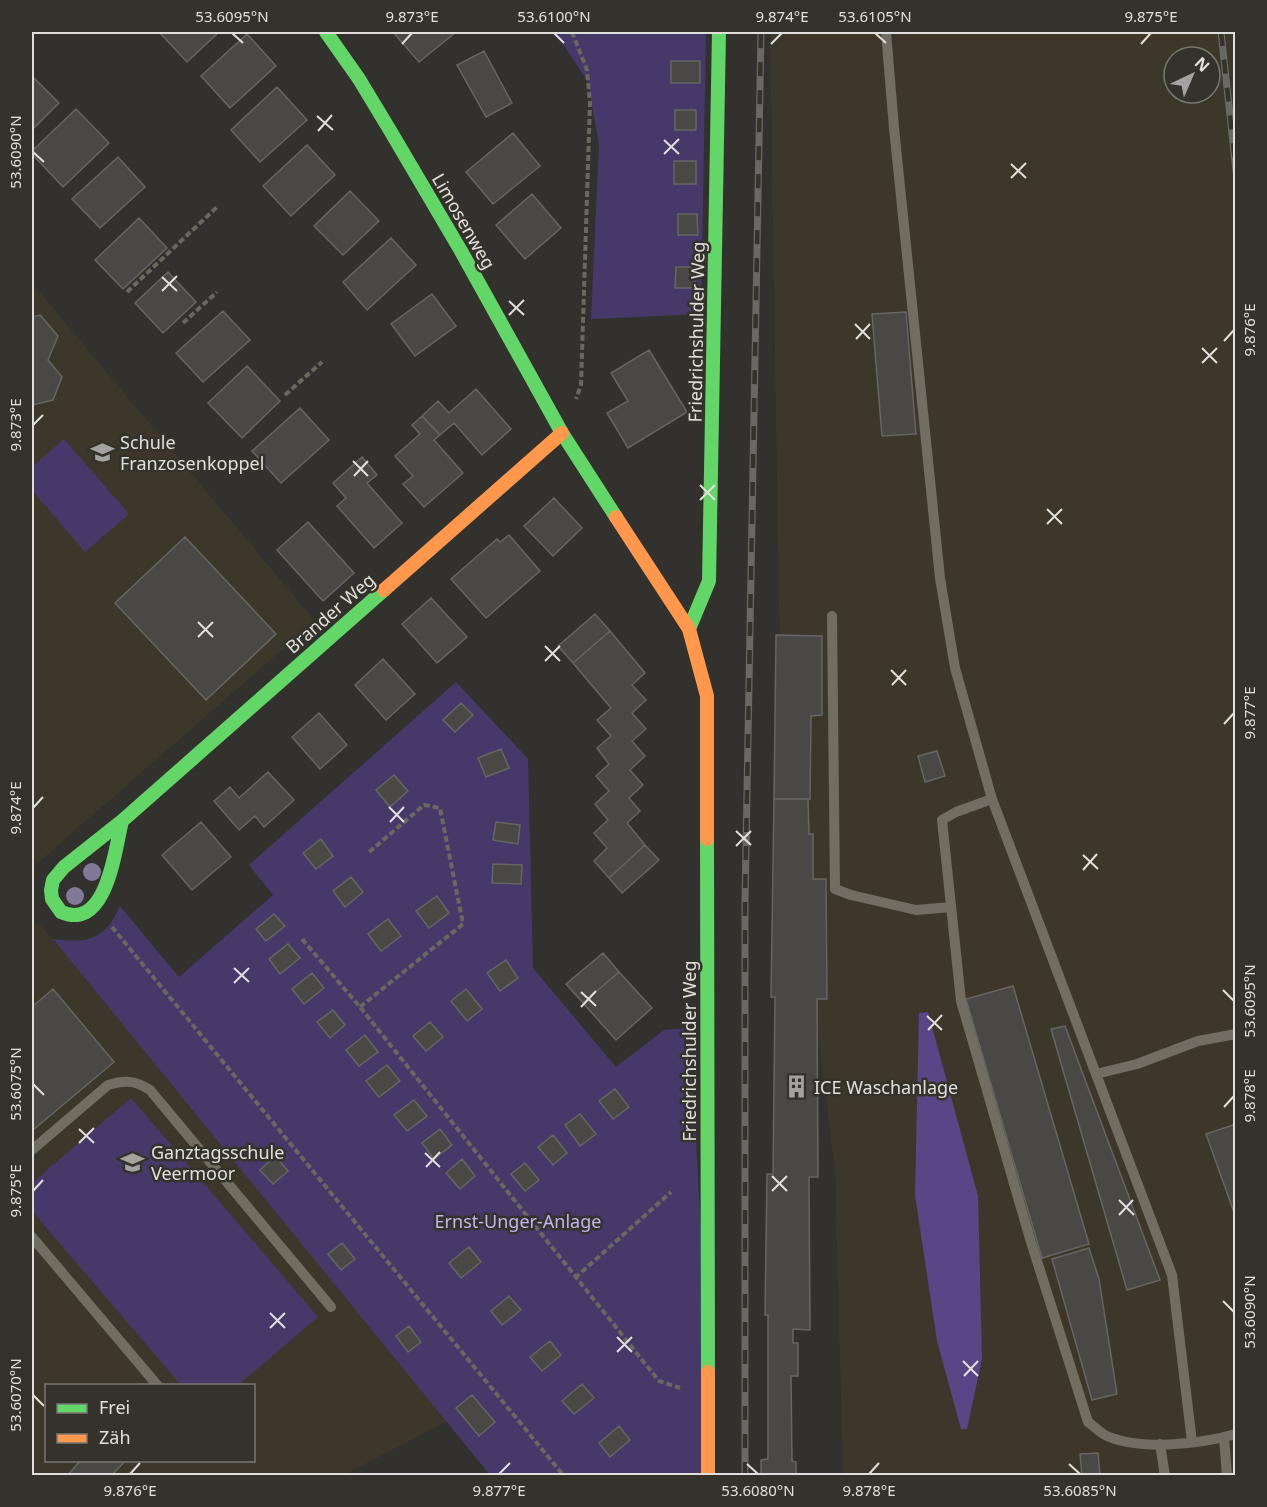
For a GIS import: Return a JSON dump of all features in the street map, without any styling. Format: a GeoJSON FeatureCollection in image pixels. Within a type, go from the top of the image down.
{"type":"FeatureCollection","features":[{"type":"Feature","properties":{"kind":"street","name":"Limosenweg"},"geometry":{"type":"LineString","coordinates":[[326,32],[359,79],[391,132],[562,433]]}},
{"type":"Feature","properties":{"kind":"street","name":"Friedrichshulder Weg"},"geometry":{"type":"LineString","coordinates":[[689,629],[709,581],[719,32]]}},
{"type":"Feature","properties":{"kind":"street","name":"Friedrichshulder Weg"},"geometry":{"type":"LineString","coordinates":[[562,433],[689,629],[707,696],[708,1476]]}},
{"type":"Feature","properties":{"kind":"street","name":"Brander Weg"},"geometry":{"type":"LineString","coordinates":[[95,906],[83,916],[68,916],[55,908],[50,895],[53,878],[97,838],[122,821],[562,433]]}},
{"type":"Feature","properties":{"kind":"street"},"geometry":{"type":"LineString","coordinates":[[95,906],[105,888],[122,821]]}},
{"type":"Feature","properties":{"kind":"lane"},"geometry":{"type":"LineString","coordinates":[[886,32],[940,578],[955,668],[992,800],[1172,1275],[1191,1442]]}},
{"type":"Feature","properties":{"kind":"lane"},"geometry":{"type":"LineString","coordinates":[[832,616],[835,889],[916,910],[951,907]]}},
{"type":"Feature","properties":{"kind":"lane"},"geometry":{"type":"LineString","coordinates":[[992,800],[956,812],[942,820],[961,1001],[1031,1242],[1088,1422],[1105,1436],[1136,1444],[1191,1442],[1236,1434]]}},
{"type":"Feature","properties":{"kind":"lane"},"geometry":{"type":"LineString","coordinates":[[1096,1074],[1137,1064],[1198,1041],[1236,1034]]}},
{"type":"Feature","properties":{"kind":"lane"},"geometry":{"type":"LineString","coordinates":[[32,1149],[108,1085],[123,1080],[137,1082],[150,1090],[331,1307]]}},
{"type":"Feature","properties":{"kind":"lane"},"geometry":{"type":"LineString","coordinates":[[32,1237],[156,1384]]}},
{"type":"Feature","properties":{"kind":"lane"},"geometry":{"type":"LineString","coordinates":[[1224,1437],[1227,1476]]}},
{"type":"Feature","properties":{"kind":"lane"},"geometry":{"type":"LineString","coordinates":[[1160,1444],[1166,1476]]}},
{"type":"Feature","properties":{"kind":"path"},"geometry":{"type":"LineString","coordinates":[[562,433],[581,385],[591,104],[587,70],[572,32]]}},
{"type":"Feature","properties":{"kind":"path"},"geometry":{"type":"LineString","coordinates":[[127,292],[217,207]]}},
{"type":"Feature","properties":{"kind":"path"},"geometry":{"type":"LineString","coordinates":[[183,323],[217,292]]}},
{"type":"Feature","properties":{"kind":"path"},"geometry":{"type":"LineString","coordinates":[[285,395],[322,362]]}},
{"type":"Feature","properties":{"kind":"path"},"geometry":{"type":"LineString","coordinates":[[360,1007],[463,924],[440,808],[424,805],[368,853]]}},
{"type":"Feature","properties":{"kind":"path"},"geometry":{"type":"LineString","coordinates":[[95,906],[564,1476]]}},
{"type":"Feature","properties":{"kind":"path"},"geometry":{"type":"LineString","coordinates":[[302,939],[360,1007],[658,1381],[707,1396]]}},
{"type":"Feature","properties":{"kind":"path"},"geometry":{"type":"LineString","coordinates":[[575,1278],[671,1192]]}},
{"type":"Feature","properties":{"kind":"shaded area"},"geometry":{"type":"Polygon","coordinates":[[[770,32],[1235,32],[1235,1475],[843,1475],[835,1171],[781,739],[770,32]]]}},
{"type":"Feature","properties":{"kind":"shaded area","name":"Schule Franzosenkoppel"},"geometry":{"type":"Polygon","coordinates":[[[32,283],[315,621],[32,868],[32,283]]]}},
{"type":"Feature","properties":{"kind":"shaded area","name":"Ganztagsschule Veermoor"},"geometry":{"type":"Polygon","coordinates":[[[37,922],[447,1421],[344,1475],[32,1476],[32,928],[37,922]]]}},
{"type":"Feature","properties":{"kind":"shaded area"},"geometry":{"type":"Polygon","coordinates":[[[928,1012],[978,1196],[982,1359],[967,1429],[961,1429],[937,1341],[915,1195],[919,1013],[928,1012]]]}},
{"type":"Feature","properties":{"kind":"green space"},"geometry":{"type":"Polygon","coordinates":[[[555,32],[706,32],[701,314],[591,319],[599,144],[588,82],[555,32]]]}},
{"type":"Feature","properties":{"kind":"green space"},"geometry":{"type":"Polygon","coordinates":[[[64,439],[129,514],[85,552],[32,490],[32,467],[64,439]]]}},
{"type":"Feature","properties":{"kind":"green space","name":"Ernst-Unger-Anlage"},"geometry":{"type":"Polygon","coordinates":[[[456,682],[528,759],[533,968],[616,1067],[664,1030],[690,1028],[712,1475],[490,1475],[53,939],[76,941],[94,937],[108,926],[120,906],[179,977],[273,895],[249,865],[456,682]]]}},
{"type":"Feature","properties":{"kind":"green space"},"geometry":{"type":"Polygon","coordinates":[[[131,1098],[318,1317],[239,1384],[180,1384],[32,1211],[32,1183],[131,1098]]]}},
{"type":"Feature","properties":{"kind":"building"},"geometry":{"type":"Polygon","coordinates":[[[161,32],[219,32],[187,62],[161,32]]]}},
{"type":"Feature","properties":{"kind":"building"},"geometry":{"type":"Polygon","coordinates":[[[393,32],[456,32],[419,62],[393,32]]]}},
{"type":"Feature","properties":{"kind":"building"},"geometry":{"type":"Polygon","coordinates":[[[247,34],[276,66],[230,108],[201,76],[247,34]]]}},
{"type":"Feature","properties":{"kind":"building"},"geometry":{"type":"Polygon","coordinates":[[[484,51],[512,103],[486,117],[457,65],[484,51]]]}},
{"type":"Feature","properties":{"kind":"building"},"geometry":{"type":"Polygon","coordinates":[[[671,61],[700,61],[700,83],[671,83],[671,61]]]}},
{"type":"Feature","properties":{"kind":"building"},"geometry":{"type":"Polygon","coordinates":[[[32,76],[59,103],[34,128],[32,126],[32,76]]]}},
{"type":"Feature","properties":{"kind":"building"},"geometry":{"type":"Polygon","coordinates":[[[277,87],[307,120],[260,162],[231,130],[277,87]]]}},
{"type":"Feature","properties":{"kind":"building"},"geometry":{"type":"Polygon","coordinates":[[[76,109],[109,143],[63,187],[32,154],[32,151],[76,109]]]}},
{"type":"Feature","properties":{"kind":"building"},"geometry":{"type":"Polygon","coordinates":[[[675,110],[696,110],[696,130],[675,130],[675,110]]]}},
{"type":"Feature","properties":{"kind":"building"},"geometry":{"type":"Polygon","coordinates":[[[513,133],[540,166],[493,204],[466,172],[513,133]]]}},
{"type":"Feature","properties":{"kind":"building"},"geometry":{"type":"Polygon","coordinates":[[[307,145],[335,175],[291,216],[263,186],[307,145]]]}},
{"type":"Feature","properties":{"kind":"building"},"geometry":{"type":"Polygon","coordinates":[[[118,157],[145,187],[100,228],[72,199],[118,157]]]}},
{"type":"Feature","properties":{"kind":"building"},"geometry":{"type":"Polygon","coordinates":[[[674,161],[696,161],[696,184],[674,184],[674,161]]]}},
{"type":"Feature","properties":{"kind":"building"},"geometry":{"type":"Polygon","coordinates":[[[350,191],[379,221],[343,255],[314,226],[350,191]]]}},
{"type":"Feature","properties":{"kind":"building"},"geometry":{"type":"Polygon","coordinates":[[[532,194],[561,228],[525,259],[496,225],[532,194]]]}},
{"type":"Feature","properties":{"kind":"building"},"geometry":{"type":"Polygon","coordinates":[[[678,214],[697,214],[698,235],[678,235],[678,214]]]}},
{"type":"Feature","properties":{"kind":"building"},"geometry":{"type":"Polygon","coordinates":[[[139,218],[167,248],[123,289],[95,260],[139,218]]]}},
{"type":"Feature","properties":{"kind":"building"},"geometry":{"type":"Polygon","coordinates":[[[391,238],[416,265],[367,310],[343,282],[391,238]]]}},
{"type":"Feature","properties":{"kind":"building"},"geometry":{"type":"Polygon","coordinates":[[[676,267],[695,267],[695,288],[675,288],[676,267]]]}},
{"type":"Feature","properties":{"kind":"building"},"geometry":{"type":"Polygon","coordinates":[[[168,272],[196,302],[163,333],[135,303],[168,272]]]}},
{"type":"Feature","properties":{"kind":"building"},"geometry":{"type":"Polygon","coordinates":[[[432,294],[456,326],[415,356],[391,324],[432,294]]]}},
{"type":"Feature","properties":{"kind":"building"},"geometry":{"type":"Polygon","coordinates":[[[223,311],[250,340],[203,382],[176,353],[223,311]]]}},
{"type":"Feature","properties":{"kind":"building"},"geometry":{"type":"Polygon","coordinates":[[[906,312],[916,434],[882,436],[872,314],[906,312]]]}},
{"type":"Feature","properties":{"kind":"building"},"geometry":{"type":"Polygon","coordinates":[[[40,315],[58,336],[48,360],[62,377],[53,400],[32,405],[32,317],[40,315]]]}},
{"type":"Feature","properties":{"kind":"building"},"geometry":{"type":"Polygon","coordinates":[[[649,350],[687,412],[628,448],[607,413],[628,401],[611,373],[649,350]]]}},
{"type":"Feature","properties":{"kind":"building"},"geometry":{"type":"Polygon","coordinates":[[[247,366],[280,401],[242,438],[208,403],[247,366]]]}},
{"type":"Feature","properties":{"kind":"building"},"geometry":{"type":"Polygon","coordinates":[[[476,389],[511,429],[482,455],[454,423],[440,435],[422,416],[438,401],[449,413],[476,389]]]}},
{"type":"Feature","properties":{"kind":"building"},"geometry":{"type":"Polygon","coordinates":[[[300,408],[329,440],[281,483],[252,451],[300,408]]]}},
{"type":"Feature","properties":{"kind":"building"},"geometry":{"type":"Polygon","coordinates":[[[422,416],[440,435],[434,440],[463,473],[424,507],[403,484],[413,476],[395,456],[420,434],[412,425],[422,416]]]}},
{"type":"Feature","properties":{"kind":"building"},"geometry":{"type":"Polygon","coordinates":[[[362,457],[377,475],[367,483],[402,523],[374,548],[337,506],[346,498],[333,483],[362,457]]]}},
{"type":"Feature","properties":{"kind":"building"},"geometry":{"type":"Polygon","coordinates":[[[554,498],[582,528],[553,556],[524,526],[554,498]]]}},
{"type":"Feature","properties":{"kind":"building"},"geometry":{"type":"Polygon","coordinates":[[[308,522],[354,573],[323,601],[277,550],[308,522]]]}},
{"type":"Feature","properties":{"kind":"building"},"geometry":{"type":"Polygon","coordinates":[[[509,535],[540,571],[486,618],[451,579],[497,539],[500,542],[509,535]]]}},
{"type":"Feature","properties":{"kind":"building"},"geometry":{"type":"Polygon","coordinates":[[[185,537],[276,634],[206,700],[115,603],[185,537]]]}},
{"type":"Feature","properties":{"kind":"building"},"geometry":{"type":"Polygon","coordinates":[[[431,598],[467,637],[437,663],[402,624],[431,598]]]}},
{"type":"Feature","properties":{"kind":"building"},"geometry":{"type":"Polygon","coordinates":[[[595,614],[610,631],[573,663],[558,646],[595,614]]]}},
{"type":"Feature","properties":{"kind":"building"},"geometry":{"type":"Polygon","coordinates":[[[610,631],[645,673],[632,685],[646,700],[632,713],[646,729],[632,741],[645,756],[630,770],[643,785],[629,798],[640,811],[627,823],[645,845],[609,878],[594,861],[607,848],[594,833],[608,820],[595,804],[609,791],[596,776],[609,764],[597,748],[611,736],[597,720],[611,708],[573,663],[610,631]]]}},
{"type":"Feature","properties":{"kind":"building"},"geometry":{"type":"Polygon","coordinates":[[[776,635],[822,636],[822,715],[811,716],[810,799],[774,799],[776,635]]]}},
{"type":"Feature","properties":{"kind":"building"},"geometry":{"type":"Polygon","coordinates":[[[383,659],[415,694],[386,720],[355,685],[383,659]]]}},
{"type":"Feature","properties":{"kind":"building"},"geometry":{"type":"Polygon","coordinates":[[[461,703],[473,715],[455,732],[443,720],[461,703]]]}},
{"type":"Feature","properties":{"kind":"building"},"geometry":{"type":"Polygon","coordinates":[[[319,713],[347,745],[320,769],[292,737],[319,713]]]}},
{"type":"Feature","properties":{"kind":"building"},"geometry":{"type":"Polygon","coordinates":[[[501,749],[509,768],[486,777],[478,758],[501,749]]]}},
{"type":"Feature","properties":{"kind":"building"},"geometry":{"type":"Polygon","coordinates":[[[937,751],[945,776],[925,782],[918,756],[937,751]]]}},
{"type":"Feature","properties":{"kind":"building"},"geometry":{"type":"Polygon","coordinates":[[[268,772],[294,800],[264,827],[255,816],[239,830],[214,801],[230,787],[239,798],[268,772]]]}},
{"type":"Feature","properties":{"kind":"building"},"geometry":{"type":"Polygon","coordinates":[[[394,775],[408,791],[390,807],[376,790],[394,775]]]}},
{"type":"Feature","properties":{"kind":"building","name":"ICE Waschanlage"},"geometry":{"type":"Polygon","coordinates":[[[774,799],[808,799],[809,834],[813,834],[813,879],[826,879],[827,999],[817,999],[818,1177],[809,1177],[810,1330],[793,1329],[793,1343],[798,1343],[798,1376],[791,1376],[792,1461],[796,1462],[796,1476],[761,1476],[761,1460],[768,1459],[768,1315],[765,1315],[767,1174],[773,1174],[775,997],[771,997],[774,799]]]}},
{"type":"Feature","properties":{"kind":"building"},"geometry":{"type":"Polygon","coordinates":[[[201,822],[231,857],[192,890],[162,855],[201,822]]]}},
{"type":"Feature","properties":{"kind":"building"},"geometry":{"type":"Polygon","coordinates":[[[496,822],[520,825],[518,844],[493,840],[496,822]]]}},
{"type":"Feature","properties":{"kind":"building"},"geometry":{"type":"Polygon","coordinates":[[[321,839],[333,856],[316,869],[303,853],[321,839]]]}},
{"type":"Feature","properties":{"kind":"building"},"geometry":{"type":"Polygon","coordinates":[[[645,845],[659,860],[622,893],[609,878],[645,845]]]}},
{"type":"Feature","properties":{"kind":"building"},"geometry":{"type":"Polygon","coordinates":[[[493,864],[522,865],[521,884],[492,883],[493,864]]]}},
{"type":"Feature","properties":{"kind":"building"},"geometry":{"type":"Polygon","coordinates":[[[351,877],[363,892],[345,907],[333,891],[351,877]]]}},
{"type":"Feature","properties":{"kind":"building"},"geometry":{"type":"Polygon","coordinates":[[[437,896],[449,913],[429,928],[416,911],[437,896]]]}},
{"type":"Feature","properties":{"kind":"building"},"geometry":{"type":"Polygon","coordinates":[[[274,914],[285,926],[266,941],[256,929],[274,914]]]}},
{"type":"Feature","properties":{"kind":"building"},"geometry":{"type":"Polygon","coordinates":[[[388,919],[401,936],[381,951],[368,934],[388,919]]]}},
{"type":"Feature","properties":{"kind":"building"},"geometry":{"type":"Polygon","coordinates":[[[288,944],[300,958],[280,974],[269,959],[288,944]]]}},
{"type":"Feature","properties":{"kind":"building"},"geometry":{"type":"Polygon","coordinates":[[[603,953],[619,972],[583,1003],[566,984],[603,953]]]}},
{"type":"Feature","properties":{"kind":"building"},"geometry":{"type":"Polygon","coordinates":[[[506,960],[518,978],[500,991],[487,973],[506,960]]]}},
{"type":"Feature","properties":{"kind":"building"},"geometry":{"type":"Polygon","coordinates":[[[619,972],[652,1008],[616,1040],[583,1003],[619,972]]]}},
{"type":"Feature","properties":{"kind":"building"},"geometry":{"type":"Polygon","coordinates":[[[312,973],[324,988],[304,1004],[292,989],[312,973]]]}},
{"type":"Feature","properties":{"kind":"building"},"geometry":{"type":"Polygon","coordinates":[[[1013,986],[1089,1244],[1042,1258],[966,999],[1013,986]]]}},
{"type":"Feature","properties":{"kind":"building"},"geometry":{"type":"Polygon","coordinates":[[[53,989],[114,1062],[33,1130],[32,1007],[53,989]]]}},
{"type":"Feature","properties":{"kind":"building"},"geometry":{"type":"Polygon","coordinates":[[[466,989],[482,1009],[467,1021],[451,1001],[466,989]]]}},
{"type":"Feature","properties":{"kind":"building"},"geometry":{"type":"Polygon","coordinates":[[[333,1010],[345,1025],[330,1038],[317,1022],[333,1010]]]}},
{"type":"Feature","properties":{"kind":"building"},"geometry":{"type":"Polygon","coordinates":[[[430,1022],[443,1037],[426,1051],[413,1036],[430,1022]]]}},
{"type":"Feature","properties":{"kind":"building"},"geometry":{"type":"Polygon","coordinates":[[[1065,1026],[1160,1280],[1127,1290],[1051,1029],[1065,1026]]]}},
{"type":"Feature","properties":{"kind":"building"},"geometry":{"type":"Polygon","coordinates":[[[365,1035],[378,1052],[359,1066],[346,1050],[365,1035]]]}},
{"type":"Feature","properties":{"kind":"building"},"geometry":{"type":"Polygon","coordinates":[[[387,1065],[400,1081],[379,1097],[366,1081],[387,1065]]]}},
{"type":"Feature","properties":{"kind":"building"},"geometry":{"type":"Polygon","coordinates":[[[615,1089],[629,1107],[613,1119],[599,1101],[615,1089]]]}},
{"type":"Feature","properties":{"kind":"building"},"geometry":{"type":"Polygon","coordinates":[[[414,1100],[427,1116],[407,1131],[394,1115],[414,1100]]]}},
{"type":"Feature","properties":{"kind":"building"},"geometry":{"type":"Polygon","coordinates":[[[580,1114],[596,1134],[580,1146],[565,1125],[580,1114]]]}},
{"type":"Feature","properties":{"kind":"building"},"geometry":{"type":"Polygon","coordinates":[[[1236,1124],[1236,1218],[1206,1134],[1236,1124]]]}},
{"type":"Feature","properties":{"kind":"building"},"geometry":{"type":"Polygon","coordinates":[[[440,1129],[452,1145],[434,1159],[422,1143],[440,1129]]]}},
{"type":"Feature","properties":{"kind":"building"},"geometry":{"type":"Polygon","coordinates":[[[553,1135],[567,1153],[553,1165],[538,1147],[553,1135]]]}},
{"type":"Feature","properties":{"kind":"building"},"geometry":{"type":"Polygon","coordinates":[[[275,1156],[288,1171],[273,1184],[260,1170],[275,1156]]]}},
{"type":"Feature","properties":{"kind":"building"},"geometry":{"type":"Polygon","coordinates":[[[462,1159],[475,1176],[460,1189],[446,1173],[462,1159]]]}},
{"type":"Feature","properties":{"kind":"building"},"geometry":{"type":"Polygon","coordinates":[[[525,1163],[539,1180],[525,1191],[511,1174],[525,1163]]]}},
{"type":"Feature","properties":{"kind":"building"},"geometry":{"type":"Polygon","coordinates":[[[342,1243],[355,1259],[341,1270],[328,1254],[342,1243]]]}},
{"type":"Feature","properties":{"kind":"building"},"geometry":{"type":"Polygon","coordinates":[[[469,1247],[481,1262],[461,1278],[449,1263],[469,1247]]]}},
{"type":"Feature","properties":{"kind":"building"},"geometry":{"type":"Polygon","coordinates":[[[1089,1248],[1099,1279],[1117,1394],[1092,1400],[1052,1259],[1089,1248]]]}},
{"type":"Feature","properties":{"kind":"building"},"geometry":{"type":"Polygon","coordinates":[[[509,1296],[521,1310],[502,1325],[491,1311],[509,1296]]]}},
{"type":"Feature","properties":{"kind":"building"},"geometry":{"type":"Polygon","coordinates":[[[409,1326],[421,1342],[408,1352],[396,1336],[409,1326]]]}},
{"type":"Feature","properties":{"kind":"building"},"geometry":{"type":"Polygon","coordinates":[[[550,1341],[561,1355],[542,1371],[530,1357],[550,1341]]]}},
{"type":"Feature","properties":{"kind":"building"},"geometry":{"type":"Polygon","coordinates":[[[582,1384],[594,1398],[574,1414],[562,1401],[582,1384]]]}},
{"type":"Feature","properties":{"kind":"building"},"geometry":{"type":"Polygon","coordinates":[[[472,1395],[495,1422],[479,1436],[456,1408],[472,1395]]]}},
{"type":"Feature","properties":{"kind":"building"},"geometry":{"type":"Polygon","coordinates":[[[619,1426],[630,1440],[610,1457],[599,1443],[619,1426]]]}},
{"type":"Feature","properties":{"kind":"building"},"geometry":{"type":"Polygon","coordinates":[[[1098,1453],[1100,1476],[1082,1476],[1080,1454],[1098,1453]]]}},
{"type":"Feature","properties":{"kind":"building"},"geometry":{"type":"Polygon","coordinates":[[[79,1462],[124,1462],[111,1476],[67,1476],[79,1462]]]}},
{"type":"Feature","properties":{"kind":"railway"},"geometry":{"type":"LineString","coordinates":[[745,1476],[745,901],[761,32]]}},
{"type":"Feature","properties":{"kind":"railway"},"geometry":{"type":"LineString","coordinates":[[1221,32],[1236,171]]}},
{"type":"Feature","properties":{"kind":"traffic: fast"},"geometry":{"type":"LineString","coordinates":[[326,32],[359,79],[391,132],[461,251],[562,433],[616,517]]}},
{"type":"Feature","properties":{"kind":"traffic: fast"},"geometry":{"type":"LineString","coordinates":[[689,629],[709,581],[719,32]]}},
{"type":"Feature","properties":{"kind":"traffic: fast"},"geometry":{"type":"LineString","coordinates":[[122,821],[112,867],[99,899],[89,910],[77,915],[61,912],[52,899],[51,890],[53,880],[64,867],[122,821],[384,590]]}},
{"type":"Feature","properties":{"kind":"traffic: fast"},"geometry":{"type":"LineString","coordinates":[[707,839],[708,1372]]}},
{"type":"Feature","properties":{"kind":"traffic: slow"},"geometry":{"type":"LineString","coordinates":[[384,590],[562,433]]}},
{"type":"Feature","properties":{"kind":"traffic: slow"},"geometry":{"type":"LineString","coordinates":[[616,517],[689,629],[707,696],[707,839]]}},
{"type":"Feature","properties":{"kind":"traffic: slow"},"geometry":{"type":"LineString","coordinates":[[708,1372],[708,1476]]}},
{"type":"Feature","properties":{"kind":"place","name":"Schule Franzosenkoppel"},"geometry":{"type":"Point","coordinates":[102,452]}},
{"type":"Feature","properties":{"kind":"place","name":"ICE Waschanlage"},"geometry":{"type":"Point","coordinates":[796,1087]}},
{"type":"Feature","properties":{"kind":"place","name":"Ganztagsschule Veermoor"},"geometry":{"type":"Point","coordinates":[133,1162]}}]}
